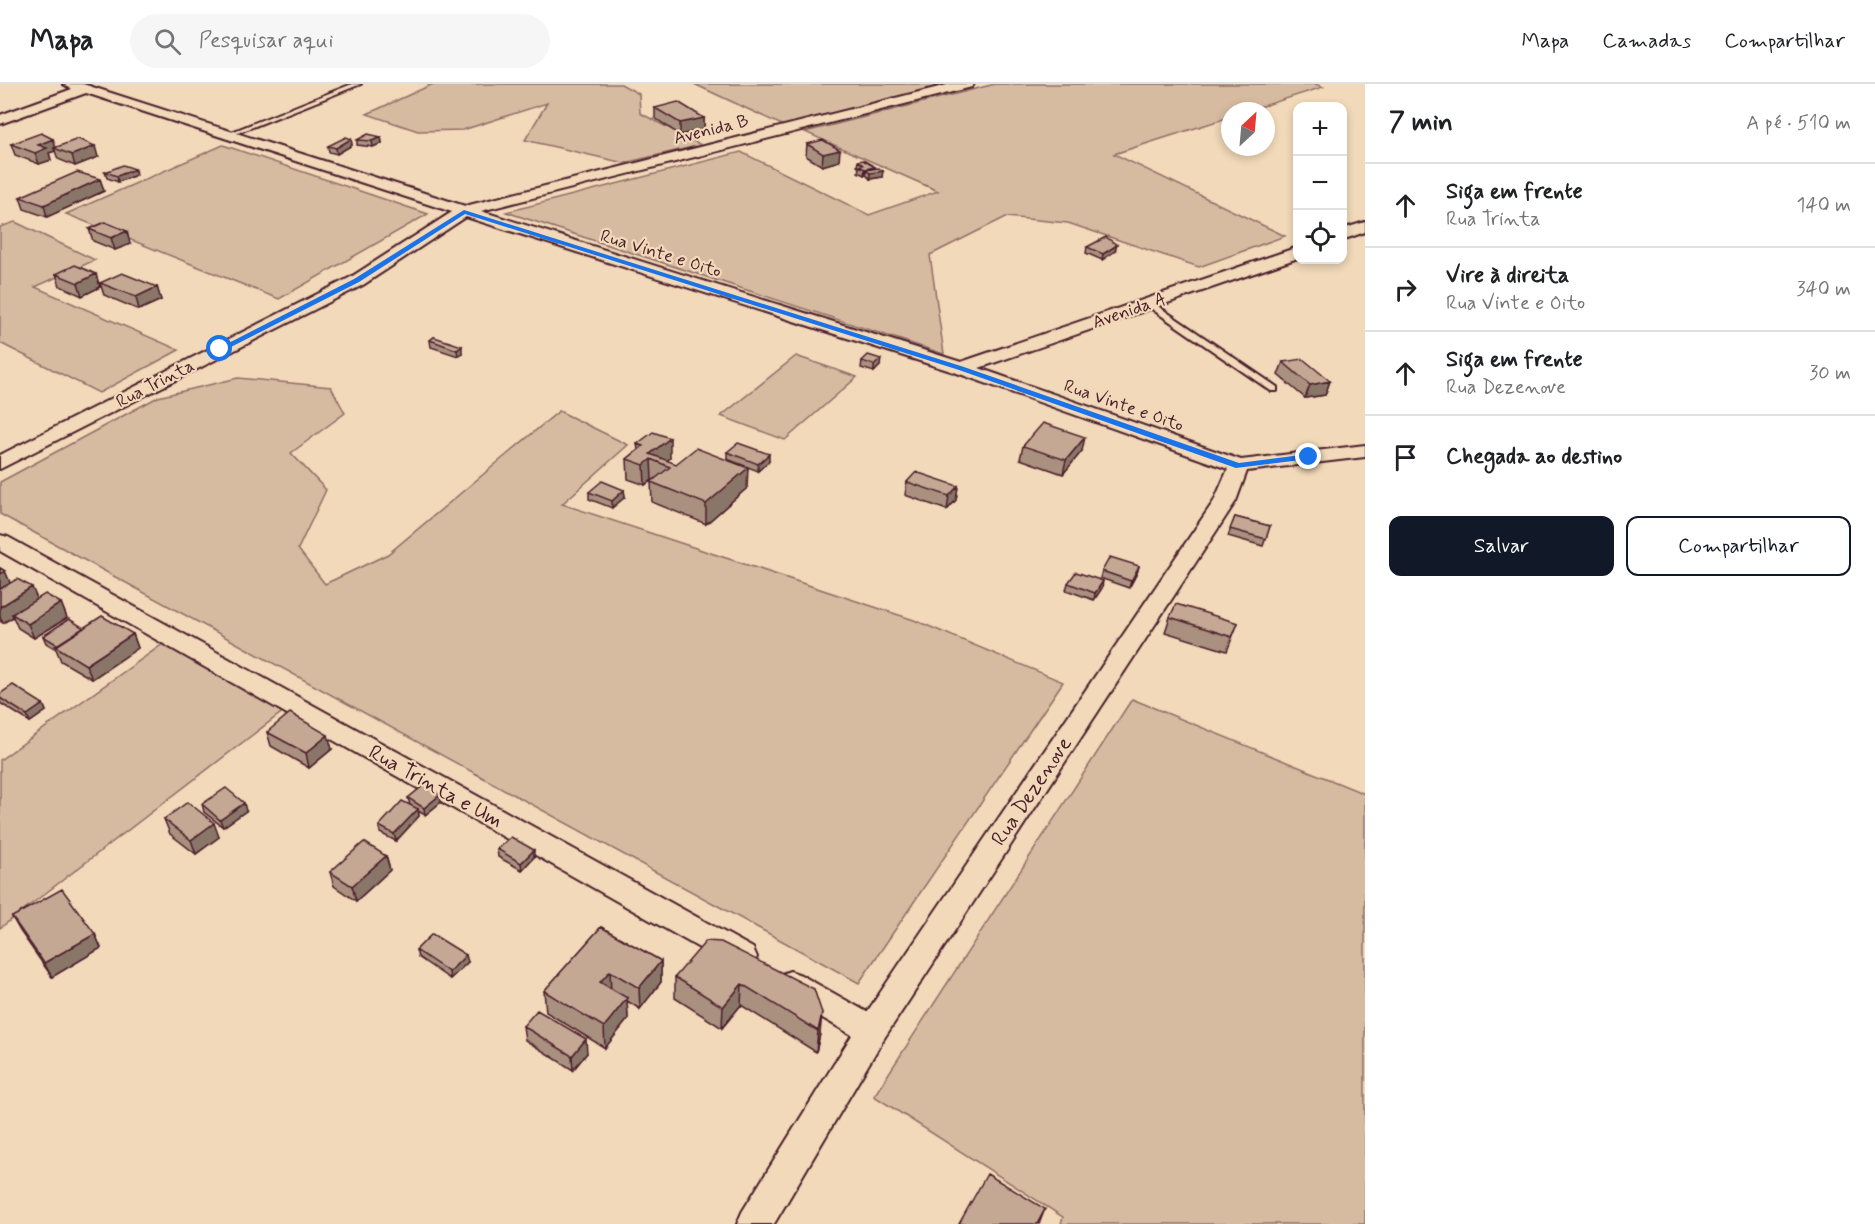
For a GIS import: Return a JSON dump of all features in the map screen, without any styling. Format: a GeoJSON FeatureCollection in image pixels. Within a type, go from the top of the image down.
{"type":"FeatureCollection","features":[{"type":"Feature","properties":{"kind":"street","name":"Avenida B"},"geometry":{"type":"LineString","coordinates":[[464,212],[968,84]]}},
{"type":"Feature","properties":{"kind":"street","name":"Rua Vinte e Oito"},"geometry":{"type":"LineString","coordinates":[[77,86],[464,212],[961,368],[1239,466]]}},
{"type":"Feature","properties":{"kind":"street"},"geometry":{"type":"LineString","coordinates":[[0,120],[77,86]]}},
{"type":"Feature","properties":{"kind":"street","name":"Rua Trinta"},"geometry":{"type":"LineString","coordinates":[[0,463],[357,280],[464,212]]}},
{"type":"Feature","properties":{"kind":"street"},"geometry":{"type":"LineString","coordinates":[[1347,233],[1365,227]]}},
{"type":"Feature","properties":{"kind":"street","name":"Avenida A"},"geometry":{"type":"LineString","coordinates":[[961,368],[1293,254]]}},
{"type":"Feature","properties":{"kind":"street"},"geometry":{"type":"LineString","coordinates":[[1239,466],[1365,451]]}},
{"type":"Feature","properties":{"kind":"street","name":"Rua Dezenove"},"geometry":{"type":"LineString","coordinates":[[754,1224],[872,1030],[1226,501],[1239,466]]}},
{"type":"Feature","properties":{"kind":"street","name":"Rua Trinta e Um"},"geometry":{"type":"LineString","coordinates":[[0,543],[872,1030]]}},
{"type":"Feature","properties":{"kind":"lane"},"geometry":{"type":"LineString","coordinates":[[228,135],[358,84]]}},
{"type":"Feature","properties":{"kind":"lane"},"geometry":{"type":"LineString","coordinates":[[1149,303],[1274,389]]}},
{"type":"Feature","properties":{"kind":"shaded area"},"geometry":{"type":"Polygon","coordinates":[[[433,84],[621,84],[639,94],[640,113],[701,145],[624,163],[525,140],[547,103],[463,130],[418,131],[367,114],[433,84]]]}},
{"type":"Feature","properties":{"kind":"shaded area"},"geometry":{"type":"Polygon","coordinates":[[[694,84],[938,84],[945,86],[784,126],[694,84]]]}},
{"type":"Feature","properties":{"kind":"shaded area"},"geometry":{"type":"Polygon","coordinates":[[[995,84],[1315,84],[1323,87],[1275,102],[1221,102],[1221,120],[1114,154],[1285,236],[1199,267],[1068,223],[1006,217],[930,255],[944,354],[506,212],[741,152],[869,215],[938,191],[805,132],[995,84]]]}},
{"type":"Feature","properties":{"kind":"shaded area"},"geometry":{"type":"Polygon","coordinates":[[[223,145],[428,214],[279,299],[66,214],[223,145]]]}},
{"type":"Feature","properties":{"kind":"shaded area"},"geometry":{"type":"Polygon","coordinates":[[[15,222],[95,260],[35,287],[179,350],[99,393],[0,343],[0,227],[15,222]]]}},
{"type":"Feature","properties":{"kind":"shaded area"},"geometry":{"type":"Polygon","coordinates":[[[796,356],[857,377],[785,440],[721,416],[796,356]]]}},
{"type":"Feature","properties":{"kind":"shaded area"},"geometry":{"type":"Polygon","coordinates":[[[238,378],[331,387],[345,413],[291,453],[326,490],[298,549],[325,584],[388,554],[559,411],[628,445],[562,504],[914,620],[1063,682],[859,983],[0,514],[0,482],[158,397],[238,378]]]}},
{"type":"Feature","properties":{"kind":"shaded area"},"geometry":{"type":"Polygon","coordinates":[[[163,644],[285,710],[0,928],[0,760],[163,644]]]}},
{"type":"Feature","properties":{"kind":"shaded area"},"geometry":{"type":"Polygon","coordinates":[[[1132,699],[1365,794],[1365,1224],[1061,1224],[1063,1217],[874,1096],[1132,699]]]}},
{"type":"Feature","properties":{"kind":"building"},"geometry":{"type":"Polygon","coordinates":[[[678,102],[704,118],[680,123],[655,108],[678,102]]]}},
{"type":"Feature","properties":{"kind":"building"},"geometry":{"type":"Polygon","coordinates":[[[41,133],[53,139],[38,145],[47,148],[35,153],[11,144],[41,133]]]}},
{"type":"Feature","properties":{"kind":"building"},"geometry":{"type":"Polygon","coordinates":[[[368,134],[381,137],[372,141],[357,140],[368,134]]]}},
{"type":"Feature","properties":{"kind":"building"},"geometry":{"type":"Polygon","coordinates":[[[346,137],[351,139],[336,148],[328,146],[346,137]]]}},
{"type":"Feature","properties":{"kind":"building"},"geometry":{"type":"Polygon","coordinates":[[[78,139],[95,146],[72,155],[54,148],[78,139]]]}},
{"type":"Feature","properties":{"kind":"building"},"geometry":{"type":"Polygon","coordinates":[[[823,140],[840,150],[823,154],[807,144],[823,140]]]}},
{"type":"Feature","properties":{"kind":"building"},"geometry":{"type":"Polygon","coordinates":[[[863,160],[875,167],[865,169],[859,166],[863,165],[858,161],[863,160]]]}},
{"type":"Feature","properties":{"kind":"building"},"geometry":{"type":"Polygon","coordinates":[[[123,165],[135,169],[117,176],[105,172],[123,165]]]}},
{"type":"Feature","properties":{"kind":"building"},"geometry":{"type":"Polygon","coordinates":[[[879,168],[883,171],[870,173],[866,170],[879,168]]]}},
{"type":"Feature","properties":{"kind":"building"},"geometry":{"type":"Polygon","coordinates":[[[77,172],[100,179],[44,205],[20,197],[77,172]]]}},
{"type":"Feature","properties":{"kind":"building"},"geometry":{"type":"Polygon","coordinates":[[[105,222],[127,231],[111,238],[89,229],[105,222]]]}},
{"type":"Feature","properties":{"kind":"building"},"geometry":{"type":"Polygon","coordinates":[[[1106,237],[1117,245],[1103,254],[1087,247],[1106,237]]]}},
{"type":"Feature","properties":{"kind":"building"},"geometry":{"type":"Polygon","coordinates":[[[75,265],[96,274],[78,283],[56,274],[75,265]]]}},
{"type":"Feature","properties":{"kind":"building"},"geometry":{"type":"Polygon","coordinates":[[[122,273],[157,287],[136,297],[100,283],[122,273]]]}},
{"type":"Feature","properties":{"kind":"building"},"geometry":{"type":"Polygon","coordinates":[[[434,337],[462,346],[457,350],[430,340],[434,337]]]}},
{"type":"Feature","properties":{"kind":"building"},"geometry":{"type":"Polygon","coordinates":[[[868,355],[881,359],[874,365],[862,361],[868,355]]]}},
{"type":"Feature","properties":{"kind":"building"},"geometry":{"type":"Polygon","coordinates":[[[1303,359],[1330,381],[1310,385],[1283,362],[1303,359]]]}},
{"type":"Feature","properties":{"kind":"building"},"geometry":{"type":"Polygon","coordinates":[[[1043,423],[1085,437],[1066,460],[1023,446],[1043,423]]]}},
{"type":"Feature","properties":{"kind":"building"},"geometry":{"type":"Polygon","coordinates":[[[653,432],[670,438],[650,454],[676,464],[696,448],[748,468],[706,504],[651,482],[670,467],[651,459],[644,465],[627,459],[643,446],[637,444],[653,432]]]}},
{"type":"Feature","properties":{"kind":"building"},"geometry":{"type":"Polygon","coordinates":[[[738,443],[769,454],[758,464],[727,452],[738,443]]]}},
{"type":"Feature","properties":{"kind":"building"},"geometry":{"type":"Polygon","coordinates":[[[916,472],[958,486],[949,496],[907,482],[916,472]]]}},
{"type":"Feature","properties":{"kind":"building"},"geometry":{"type":"Polygon","coordinates":[[[602,481],[624,490],[612,501],[589,492],[602,481]]]}},
{"type":"Feature","properties":{"kind":"building"},"geometry":{"type":"Polygon","coordinates":[[[1235,517],[1270,526],[1266,539],[1230,529],[1235,517]]]}},
{"type":"Feature","properties":{"kind":"building"},"geometry":{"type":"Polygon","coordinates":[[[1110,557],[1139,566],[1131,581],[1102,571],[1110,557]]]}},
{"type":"Feature","properties":{"kind":"building"},"geometry":{"type":"Polygon","coordinates":[[[1076,572],[1103,581],[1095,593],[1068,583],[1076,572]]]}},
{"type":"Feature","properties":{"kind":"building"},"geometry":{"type":"Polygon","coordinates":[[[17,579],[32,587],[0,607],[0,589],[17,579]]]}},
{"type":"Feature","properties":{"kind":"building"},"geometry":{"type":"Polygon","coordinates":[[[45,594],[61,603],[28,624],[12,614],[45,594]]]}},
{"type":"Feature","properties":{"kind":"building"},"geometry":{"type":"Polygon","coordinates":[[[1176,604],[1238,623],[1232,637],[1170,617],[1176,604]]]}},
{"type":"Feature","properties":{"kind":"building"},"geometry":{"type":"Polygon","coordinates":[[[102,616],[133,634],[86,665],[55,646],[102,616]]]}},
{"type":"Feature","properties":{"kind":"building"},"geometry":{"type":"Polygon","coordinates":[[[69,619],[84,628],[58,645],[43,636],[69,619]]]}},
{"type":"Feature","properties":{"kind":"building"},"geometry":{"type":"Polygon","coordinates":[[[13,685],[43,704],[27,715],[0,698],[0,694],[13,685]]]}},
{"type":"Feature","properties":{"kind":"building"},"geometry":{"type":"Polygon","coordinates":[[[290,713],[328,735],[306,753],[267,732],[290,713]]]}},
{"type":"Feature","properties":{"kind":"building"},"geometry":{"type":"Polygon","coordinates":[[[424,785],[440,795],[424,808],[408,798],[424,785]]]}},
{"type":"Feature","properties":{"kind":"building"},"geometry":{"type":"Polygon","coordinates":[[[226,788],[244,803],[220,820],[202,804],[226,788]]]}},
{"type":"Feature","properties":{"kind":"building"},"geometry":{"type":"Polygon","coordinates":[[[402,801],[418,809],[394,834],[379,826],[402,801]]]}},
{"type":"Feature","properties":{"kind":"building"},"geometry":{"type":"Polygon","coordinates":[[[188,802],[214,823],[191,840],[164,819],[188,802]]]}},
{"type":"Feature","properties":{"kind":"building"},"geometry":{"type":"Polygon","coordinates":[[[511,837],[534,850],[521,863],[497,849],[511,837]]]}},
{"type":"Feature","properties":{"kind":"building"},"geometry":{"type":"Polygon","coordinates":[[[364,842],[386,856],[352,886],[330,872],[364,842]]]}},
{"type":"Feature","properties":{"kind":"building"},"geometry":{"type":"Polygon","coordinates":[[[62,889],[95,934],[44,963],[12,917],[62,889]]]}},
{"type":"Feature","properties":{"kind":"building"},"geometry":{"type":"Polygon","coordinates":[[[601,927],[661,961],[639,988],[610,971],[600,982],[627,998],[604,1027],[544,991],[601,927]]]}},
{"type":"Feature","properties":{"kind":"building"},"geometry":{"type":"Polygon","coordinates":[[[432,934],[466,955],[449,972],[416,950],[432,934]]]}},
{"type":"Feature","properties":{"kind":"building"},"geometry":{"type":"Polygon","coordinates":[[[706,941],[721,942],[814,989],[822,1013],[818,1031],[742,984],[723,1007],[675,977],[706,941]]]}},
{"type":"Feature","properties":{"kind":"building"},"geometry":{"type":"Polygon","coordinates":[[[537,1010],[586,1039],[572,1056],[523,1026],[537,1010]]]}},
{"type":"Feature","properties":{"kind":"building"},"geometry":{"type":"Polygon","coordinates":[[[987,1174],[1045,1209],[1037,1224],[959,1224],[987,1174]]]}},
{"type":"Feature","properties":{"kind":"route"},"geometry":{"type":"LineString","coordinates":[[220,349],[357,280],[464,212],[961,368],[1239,466],[1309,457]]}}]}
